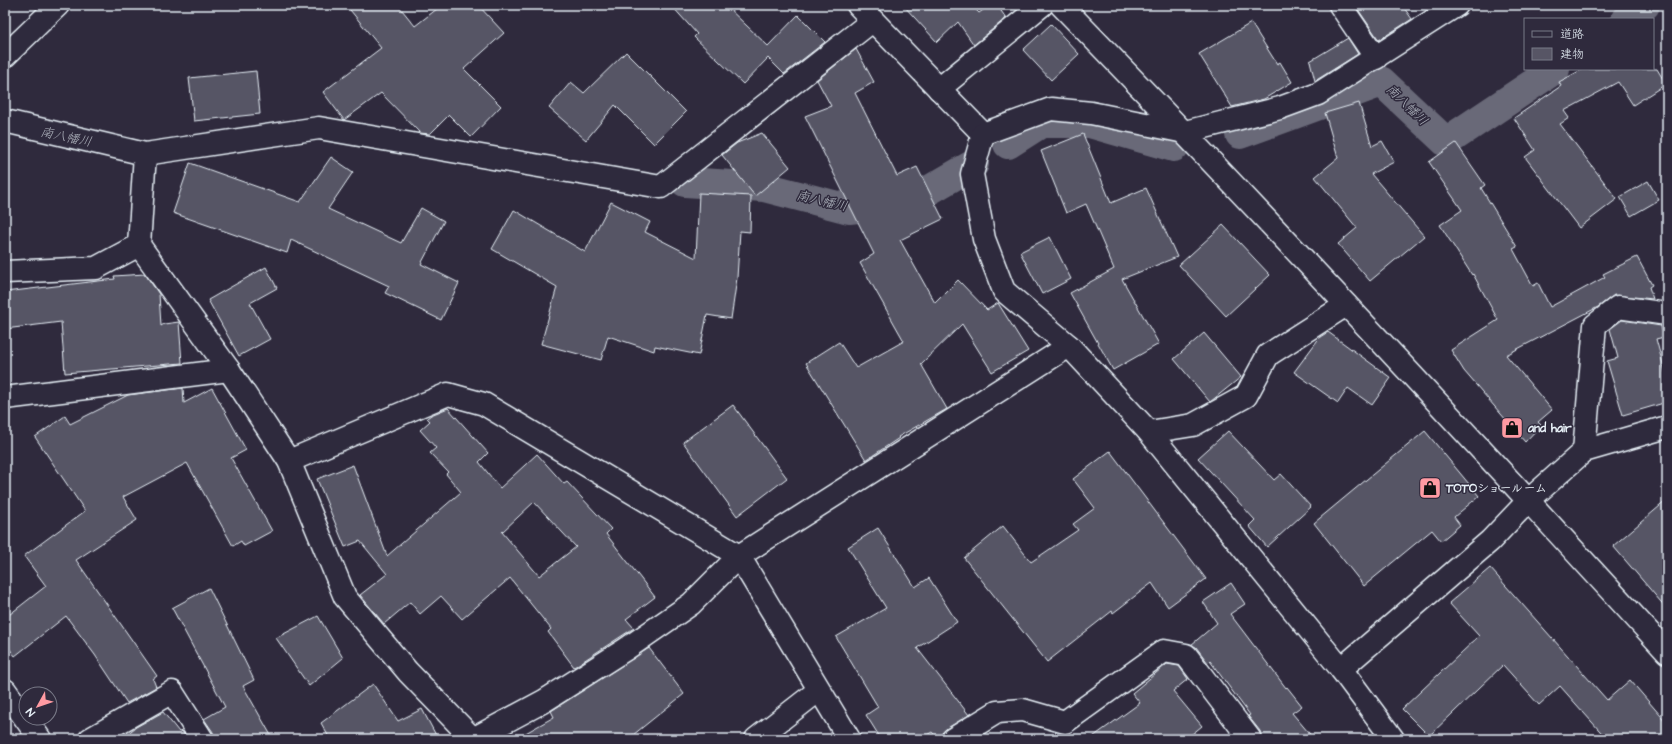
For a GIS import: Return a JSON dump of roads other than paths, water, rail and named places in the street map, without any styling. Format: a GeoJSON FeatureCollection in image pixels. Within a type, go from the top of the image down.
{"type":"FeatureCollection","features":[{"type":"Feature","properties":{"kind":"street"},"geometry":{"type":"LineString","coordinates":[[5,56],[58,5]]}},
{"type":"Feature","properties":{"kind":"street"},"geometry":{"type":"LineString","coordinates":[[858,5],[983,134]]}},
{"type":"Feature","properties":{"kind":"street"},"geometry":{"type":"LineString","coordinates":[[939,89],[1042,5]]}},
{"type":"Feature","properties":{"kind":"street"},"geometry":{"type":"LineString","coordinates":[[1061,5],[1185,132],[1529,500],[1667,652]]}},
{"type":"Feature","properties":{"kind":"street"},"geometry":{"type":"LineString","coordinates":[[1340,5],[1376,58]]}},
{"type":"Feature","properties":{"kind":"street"},"geometry":{"type":"LineString","coordinates":[[983,134],[1052,109],[1091,113],[1185,132],[1280,108],[1318,94],[1457,5]]}},
{"type":"Feature","properties":{"kind":"street"},"geometry":{"type":"LineString","coordinates":[[5,121],[145,154],[319,128],[661,187],[872,21]]}},
{"type":"Feature","properties":{"kind":"street"},"geometry":{"type":"LineString","coordinates":[[983,134],[972,174],[984,239],[1004,291],[1069,346],[1149,432],[1341,669],[1393,739]]}},
{"type":"Feature","properties":{"kind":"street"},"geometry":{"type":"LineString","coordinates":[[145,154],[139,245],[229,370],[289,461],[345,597],[408,672],[473,739],[544,701],[626,649],[691,604],[738,556],[1069,346]]}},
{"type":"Feature","properties":{"kind":"street"},"geometry":{"type":"LineString","coordinates":[[5,272],[96,268],[139,245]]}},
{"type":"Feature","properties":{"kind":"street"},"geometry":{"type":"LineString","coordinates":[[1149,432],[1193,425],[1246,396],[1268,355],[1346,305]]}},
{"type":"Feature","properties":{"kind":"street"},"geometry":{"type":"LineString","coordinates":[[1584,451],[1595,325],[1618,307],[1667,314]]}},
{"type":"Feature","properties":{"kind":"street"},"geometry":{"type":"LineString","coordinates":[[5,398],[229,370]]}},
{"type":"Feature","properties":{"kind":"street"},"geometry":{"type":"LineString","coordinates":[[289,461],[448,394],[484,404],[738,556],[849,739]]}},
{"type":"Feature","properties":{"kind":"street"},"geometry":{"type":"LineString","coordinates":[[1341,669],[1490,541],[1529,500],[1584,451],[1667,427]]}},
{"type":"Feature","properties":{"kind":"street"},"geometry":{"type":"LineString","coordinates":[[954,739],[997,712],[1023,710],[1065,722],[1164,652],[1186,656],[1250,739]]}},
{"type":"Feature","properties":{"kind":"street"},"geometry":{"type":"LineString","coordinates":[[5,690],[40,739]]}},
{"type":"Feature","properties":{"kind":"street"},"geometry":{"type":"LineString","coordinates":[[756,739],[819,690]]}},
{"type":"Feature","properties":{"kind":"street"},"geometry":{"type":"LineString","coordinates":[[90,739],[172,692],[202,739]]}},
{"type":"Feature","properties":{"kind":"waterway","name":"南八幡川"},"geometry":{"type":"LineString","coordinates":[[1627,18],[1645,5]]}},
{"type":"Feature","properties":{"kind":"waterway","name":"南八幡川"},"geometry":{"type":"LineString","coordinates":[[1240,134],[1382,82],[1446,142],[1554,70]]}},
{"type":"Feature","properties":{"kind":"waterway","name":"南八幡川"},"geometry":{"type":"LineString","coordinates":[[1008,144],[1041,123],[1090,123],[1174,147]]}},
{"type":"Feature","properties":{"kind":"waterway","name":"南八幡川"},"geometry":{"type":"LineString","coordinates":[[685,182],[764,187],[849,209],[876,206],[926,192],[974,164]]}},
{"type":"Feature","properties":{"kind":"place","name":"and hair"},"geometry":{"type":"Point","coordinates":[1512,428]}},
{"type":"Feature","properties":{"kind":"place","name":"TOTOショールーム"},"geometry":{"type":"Point","coordinates":[1430,488]}}]}
